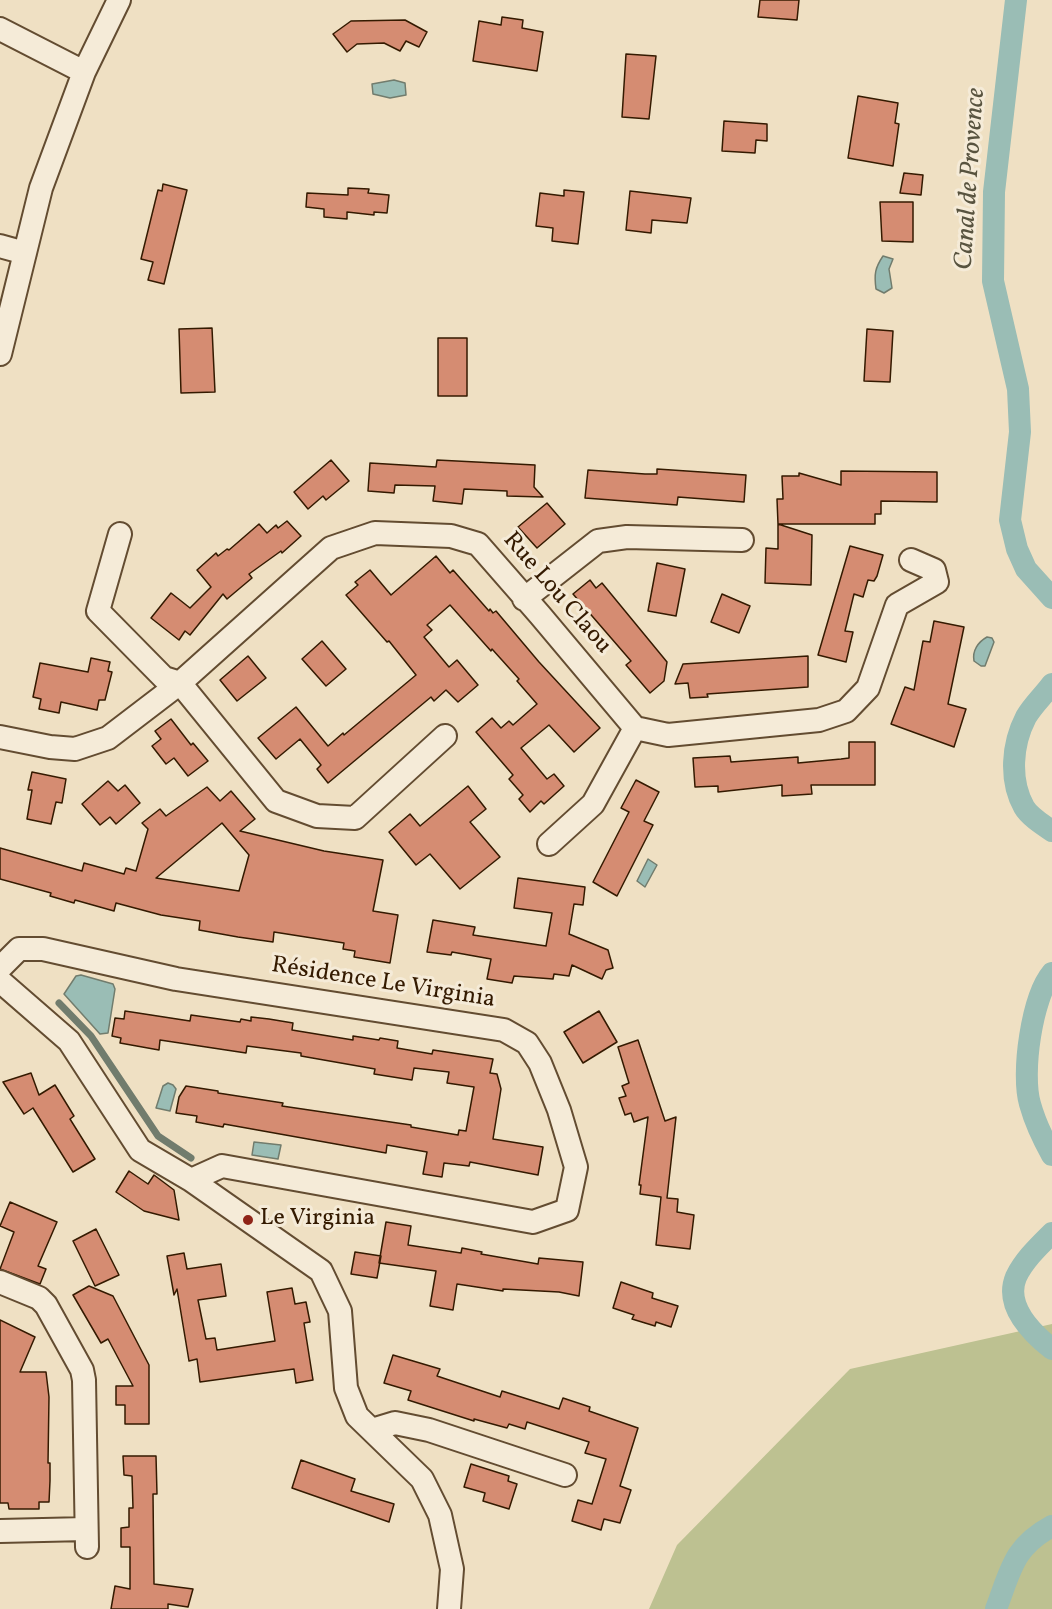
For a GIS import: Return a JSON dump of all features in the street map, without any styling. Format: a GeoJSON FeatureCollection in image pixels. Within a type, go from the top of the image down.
{"type":"FeatureCollection","features":[{"type":"Feature","properties":{"kind":"street"},"geometry":{"type":"LineString","coordinates":[[0,354],[41,188],[84,72],[119,0]]}},
{"type":"Feature","properties":{"kind":"street"},"geometry":{"type":"LineString","coordinates":[[0,29],[84,72]]}},
{"type":"Feature","properties":{"kind":"street"},"geometry":{"type":"LineString","coordinates":[[0,246],[25,253]]}},
{"type":"Feature","properties":{"kind":"street","name":"Rue Lou Claou"},"geometry":{"type":"LineString","coordinates":[[0,737],[50,747],[75,749],[108,738],[180,684],[331,548],[375,532],[451,536],[478,544],[635,728]]}},
{"type":"Feature","properties":{"kind":"street"},"geometry":{"type":"LineString","coordinates":[[120,534],[98,611],[164,678],[180,684],[276,801],[317,816],[356,818],[444,736]]}},
{"type":"Feature","properties":{"kind":"street"},"geometry":{"type":"LineString","coordinates":[[524,599],[598,541],[627,537],[742,540]]}},
{"type":"Feature","properties":{"kind":"street"},"geometry":{"type":"LineString","coordinates":[[549,844],[593,804],[635,728],[668,735],[819,720],[846,711],[868,688],[897,605],[937,582],[934,570],[910,560]]}},
{"type":"Feature","properties":{"kind":"street","name":"Résidence Le Virginia"},"geometry":{"type":"LineString","coordinates":[[0,968],[19,949],[43,950],[176,979],[504,1030],[527,1042],[540,1063],[559,1110],[576,1167],[567,1210],[533,1222],[222,1166],[191,1180]]}},
{"type":"Feature","properties":{"kind":"street"},"geometry":{"type":"LineString","coordinates":[[0,981],[69,1041],[140,1150],[191,1180],[321,1271],[339,1311],[346,1388],[357,1416],[422,1479],[440,1515],[452,1569],[449,1609]]}},
{"type":"Feature","properties":{"kind":"street"},"geometry":{"type":"LineString","coordinates":[[0,1282],[39,1298],[46,1305],[82,1370],[87,1538],[0,1531]]}},
{"type":"Feature","properties":{"kind":"street"},"geometry":{"type":"LineString","coordinates":[[372,1430],[395,1423],[429,1430],[565,1475]]}},
{"type":"Feature","properties":{"kind":"green space"},"geometry":{"type":"Polygon","coordinates":[[[1052,1324],[1052,1609],[649,1609],[677,1545],[850,1369],[1052,1324]]]}},
{"type":"Feature","properties":{"kind":"water"},"geometry":{"type":"Polygon","coordinates":[[[394,80],[405,83],[406,95],[390,98],[373,94],[372,84],[394,80]]]}},
{"type":"Feature","properties":{"kind":"water"},"geometry":{"type":"Polygon","coordinates":[[[883,256],[893,259],[889,269],[892,288],[884,293],[876,289],[875,279],[883,256]]]}},
{"type":"Feature","properties":{"kind":"water"},"geometry":{"type":"Polygon","coordinates":[[[987,637],[992,638],[994,642],[985,666],[981,666],[974,661],[974,654],[978,644],[987,637]]]}},
{"type":"Feature","properties":{"kind":"water"},"geometry":{"type":"Polygon","coordinates":[[[648,859],[657,865],[645,887],[637,881],[648,859]]]}},
{"type":"Feature","properties":{"kind":"water"},"geometry":{"type":"Polygon","coordinates":[[[81,975],[113,984],[115,989],[108,1033],[100,1034],[64,994],[76,976],[81,975]]]}},
{"type":"Feature","properties":{"kind":"water"},"geometry":{"type":"Polygon","coordinates":[[[168,1083],[176,1089],[170,1111],[156,1108],[163,1086],[168,1083]]]}},
{"type":"Feature","properties":{"kind":"water"},"geometry":{"type":"Polygon","coordinates":[[[254,1142],[281,1145],[278,1159],[252,1155],[254,1142]]]}},
{"type":"Feature","properties":{"kind":"building"},"geometry":{"type":"Polygon","coordinates":[[[760,0],[799,0],[797,20],[758,17],[760,0]]]}},
{"type":"Feature","properties":{"kind":"building"},"geometry":{"type":"Polygon","coordinates":[[[502,17],[523,20],[522,28],[543,32],[537,71],[473,61],[479,21],[501,25],[502,17]]]}},
{"type":"Feature","properties":{"kind":"building"},"geometry":{"type":"Polygon","coordinates":[[[405,20],[427,32],[419,47],[406,41],[400,51],[384,43],[357,44],[347,52],[333,34],[351,21],[405,20]]]}},
{"type":"Feature","properties":{"kind":"building"},"geometry":{"type":"Polygon","coordinates":[[[626,54],[656,56],[649,119],[622,117],[626,54]]]}},
{"type":"Feature","properties":{"kind":"building"},"geometry":{"type":"Polygon","coordinates":[[[858,96],[898,103],[895,123],[899,124],[893,166],[848,158],[858,96]]]}},
{"type":"Feature","properties":{"kind":"building"},"geometry":{"type":"Polygon","coordinates":[[[724,121],[767,124],[767,141],[756,140],[755,153],[722,151],[724,121]]]}},
{"type":"Feature","properties":{"kind":"building"},"geometry":{"type":"Polygon","coordinates":[[[904,173],[923,175],[921,195],[900,193],[904,173]]]}},
{"type":"Feature","properties":{"kind":"building"},"geometry":{"type":"Polygon","coordinates":[[[163,184],[187,190],[164,284],[148,280],[153,262],[141,259],[158,190],[162,191],[163,184]]]}},
{"type":"Feature","properties":{"kind":"building"},"geometry":{"type":"Polygon","coordinates":[[[348,188],[369,189],[368,193],[389,195],[387,213],[374,212],[374,215],[347,212],[347,219],[324,217],[324,209],[306,207],[307,193],[348,195],[348,188]]]}},
{"type":"Feature","properties":{"kind":"building"},"geometry":{"type":"Polygon","coordinates":[[[564,190],[584,192],[578,244],[552,241],[553,228],[536,226],[540,193],[564,196],[564,190]]]}},
{"type":"Feature","properties":{"kind":"building"},"geometry":{"type":"Polygon","coordinates":[[[630,191],[691,198],[687,223],[652,220],[651,233],[626,230],[630,191]]]}},
{"type":"Feature","properties":{"kind":"building"},"geometry":{"type":"Polygon","coordinates":[[[880,202],[913,202],[913,242],[882,241],[880,202]]]}},
{"type":"Feature","properties":{"kind":"building"},"geometry":{"type":"Polygon","coordinates":[[[212,328],[215,392],[181,393],[179,329],[212,328]]]}},
{"type":"Feature","properties":{"kind":"building"},"geometry":{"type":"Polygon","coordinates":[[[867,329],[893,331],[890,382],[864,381],[867,329]]]}},
{"type":"Feature","properties":{"kind":"building"},"geometry":{"type":"Polygon","coordinates":[[[438,338],[467,338],[467,396],[438,396],[438,338]]]}},
{"type":"Feature","properties":{"kind":"building"},"geometry":{"type":"Polygon","coordinates":[[[331,460],[349,481],[326,500],[323,496],[308,509],[294,492],[331,460]]]}},
{"type":"Feature","properties":{"kind":"building"},"geometry":{"type":"Polygon","coordinates":[[[437,460],[535,465],[534,487],[543,497],[507,496],[507,491],[464,489],[462,504],[433,501],[435,486],[395,485],[394,493],[368,491],[370,463],[436,467],[437,460]]]}},
{"type":"Feature","properties":{"kind":"building"},"geometry":{"type":"Polygon","coordinates":[[[657,469],[746,475],[744,502],[678,497],[677,505],[585,498],[588,470],[657,474],[657,469]]]}},
{"type":"Feature","properties":{"kind":"building"},"geometry":{"type":"Polygon","coordinates":[[[841,471],[937,472],[937,502],[881,501],[881,514],[875,514],[875,524],[778,524],[777,499],[783,499],[782,476],[799,476],[799,473],[841,485],[841,471]]]}},
{"type":"Feature","properties":{"kind":"building"},"geometry":{"type":"Polygon","coordinates":[[[547,503],[565,524],[537,548],[518,527],[547,503]]]}},
{"type":"Feature","properties":{"kind":"building"},"geometry":{"type":"Polygon","coordinates":[[[287,521],[301,536],[282,553],[281,551],[249,574],[252,578],[227,599],[223,594],[190,635],[185,631],[179,640],[151,618],[171,593],[190,608],[211,587],[197,570],[216,553],[218,556],[227,549],[229,550],[259,524],[267,533],[276,525],[278,528],[287,521]]]}},
{"type":"Feature","properties":{"kind":"building"},"geometry":{"type":"Polygon","coordinates":[[[778,524],[812,535],[811,585],[765,583],[766,548],[778,549],[778,524]]]}},
{"type":"Feature","properties":{"kind":"building"},"geometry":{"type":"Polygon","coordinates":[[[850,546],[883,555],[877,576],[874,581],[868,580],[863,597],[854,594],[845,631],[853,632],[846,662],[818,655],[850,546]]]}},
{"type":"Feature","properties":{"kind":"building"},"geometry":{"type":"Polygon","coordinates":[[[436,556],[450,573],[453,570],[489,611],[490,609],[493,613],[496,611],[600,728],[574,752],[549,725],[521,748],[547,779],[554,774],[564,786],[544,804],[541,801],[530,812],[519,799],[523,795],[509,779],[513,775],[476,732],[492,718],[501,728],[509,721],[513,725],[537,704],[517,681],[519,679],[450,605],[427,625],[432,630],[424,637],[449,667],[457,660],[478,685],[458,702],[446,690],[434,701],[431,697],[328,783],[317,769],[321,765],[300,739],[276,759],[258,738],[296,707],[328,746],[416,675],[389,641],[387,642],[346,595],[358,585],[355,582],[370,570],[391,595],[436,556]]]}},
{"type":"Feature","properties":{"kind":"building"},"geometry":{"type":"Polygon","coordinates":[[[657,563],[685,569],[676,616],[648,611],[657,563]]]}},
{"type":"Feature","properties":{"kind":"building"},"geometry":{"type":"Polygon","coordinates":[[[590,580],[596,588],[602,583],[667,662],[664,681],[650,693],[626,665],[631,661],[573,594],[590,580]]]}},
{"type":"Feature","properties":{"kind":"building"},"geometry":{"type":"Polygon","coordinates":[[[722,594],[750,606],[739,633],[711,622],[722,594]]]}},
{"type":"Feature","properties":{"kind":"building"},"geometry":{"type":"Polygon","coordinates":[[[934,621],[964,627],[948,704],[966,709],[954,747],[891,724],[905,687],[914,690],[923,641],[930,642],[934,621]]]}},
{"type":"Feature","properties":{"kind":"building"},"geometry":{"type":"Polygon","coordinates":[[[322,641],[346,669],[326,686],[302,659],[322,641]]]}},
{"type":"Feature","properties":{"kind":"building"},"geometry":{"type":"Polygon","coordinates":[[[248,656],[266,678],[237,701],[220,680],[248,656]]]}},
{"type":"Feature","properties":{"kind":"building"},"geometry":{"type":"Polygon","coordinates":[[[808,656],[808,687],[707,694],[708,697],[690,698],[688,683],[675,684],[683,664],[808,656]]]}},
{"type":"Feature","properties":{"kind":"building"},"geometry":{"type":"Polygon","coordinates":[[[91,658],[110,662],[108,671],[112,672],[105,700],[99,700],[97,710],[61,702],[59,713],[39,709],[41,699],[33,697],[40,663],[88,672],[91,658]]]}},
{"type":"Feature","properties":{"kind":"building"},"geometry":{"type":"Polygon","coordinates":[[[171,719],[191,745],[193,743],[208,761],[188,776],[174,758],[166,764],[152,746],[161,739],[155,731],[171,719]]]}},
{"type":"Feature","properties":{"kind":"building"},"geometry":{"type":"Polygon","coordinates":[[[849,742],[875,742],[875,785],[811,785],[812,794],[782,796],[782,785],[718,792],[718,786],[695,787],[693,758],[730,756],[731,762],[798,757],[798,763],[841,759],[849,758],[849,742]]]}},
{"type":"Feature","properties":{"kind":"building"},"geometry":{"type":"Polygon","coordinates":[[[32,772],[66,779],[62,803],[56,802],[51,824],[27,819],[32,790],[28,790],[32,772]]]}},
{"type":"Feature","properties":{"kind":"building"},"geometry":{"type":"Polygon","coordinates":[[[636,780],[659,792],[644,821],[653,825],[617,896],[593,882],[629,812],[621,808],[636,780]]]}},
{"type":"Feature","properties":{"kind":"building"},"geometry":{"type":"Polygon","coordinates":[[[108,781],[118,791],[125,785],[140,803],[116,824],[110,817],[100,825],[82,804],[108,781]]]}},
{"type":"Feature","properties":{"kind":"building"},"geometry":{"type":"Polygon","coordinates":[[[468,786],[486,809],[470,822],[500,857],[460,889],[430,854],[416,865],[389,832],[410,814],[420,826],[468,786]]]}},
{"type":"Feature","properties":{"kind":"building"},"geometry":{"type":"Polygon","coordinates":[[[207,787],[220,801],[231,791],[255,819],[240,831],[324,851],[383,860],[373,911],[398,915],[390,963],[354,957],[355,951],[343,949],[344,943],[274,932],[273,942],[199,930],[200,921],[161,915],[116,903],[114,911],[75,900],[74,903],[50,896],[51,893],[0,879],[0,848],[82,871],[84,863],[124,874],[126,868],[136,871],[148,829],[142,823],[160,809],[166,816],[207,787]],[[222,823],[156,878],[239,891],[249,855],[222,823]]]}},
{"type":"Feature","properties":{"kind":"building"},"geometry":{"type":"Polygon","coordinates":[[[518,878],[585,887],[583,905],[574,904],[569,934],[608,950],[613,968],[606,970],[602,979],[572,965],[569,976],[554,974],[553,979],[514,976],[512,983],[487,979],[491,959],[452,952],[451,955],[427,952],[433,920],[475,927],[473,935],[546,946],[552,913],[514,908],[518,878]]]}},
{"type":"Feature","properties":{"kind":"building"},"geometry":{"type":"Polygon","coordinates":[[[125,1011],[190,1021],[191,1015],[240,1022],[241,1019],[251,1021],[251,1017],[269,1019],[293,1023],[292,1030],[353,1040],[353,1036],[379,1040],[380,1038],[398,1041],[397,1048],[432,1054],[433,1050],[493,1059],[490,1073],[497,1074],[501,1089],[493,1139],[543,1147],[538,1175],[470,1162],[469,1166],[444,1163],[442,1177],[423,1174],[427,1152],[387,1145],[386,1153],[224,1124],[223,1127],[196,1122],[197,1116],[176,1113],[179,1097],[186,1086],[283,1103],[282,1106],[411,1125],[411,1127],[458,1135],[459,1130],[466,1131],[474,1087],[447,1083],[449,1072],[414,1068],[412,1080],[374,1074],[375,1069],[301,1056],[301,1053],[247,1046],[246,1053],[160,1040],[159,1050],[120,1043],[121,1038],[112,1036],[115,1018],[124,1019],[125,1011]]]}},
{"type":"Feature","properties":{"kind":"building"},"geometry":{"type":"Polygon","coordinates":[[[599,1011],[617,1042],[583,1063],[564,1032],[599,1011]]]}},
{"type":"Feature","properties":{"kind":"building"},"geometry":{"type":"Polygon","coordinates":[[[638,1040],[665,1121],[676,1117],[667,1198],[678,1199],[677,1212],[694,1215],[690,1249],[656,1245],[661,1197],[640,1194],[641,1185],[639,1185],[648,1117],[634,1122],[631,1113],[625,1115],[619,1098],[626,1096],[622,1086],[629,1083],[618,1047],[638,1040]]]}},
{"type":"Feature","properties":{"kind":"building"},"geometry":{"type":"Polygon","coordinates":[[[31,1073],[39,1095],[55,1085],[74,1116],[70,1119],[95,1159],[73,1172],[33,1108],[24,1114],[3,1082],[31,1073]]]}},
{"type":"Feature","properties":{"kind":"building"},"geometry":{"type":"Polygon","coordinates":[[[129,1171],[148,1184],[154,1175],[174,1190],[179,1220],[144,1211],[116,1192],[129,1171]]]}},
{"type":"Feature","properties":{"kind":"building"},"geometry":{"type":"Polygon","coordinates":[[[10,1202],[57,1222],[38,1266],[46,1269],[40,1284],[0,1269],[14,1232],[0,1226],[10,1202]]]}},
{"type":"Feature","properties":{"kind":"building"},"geometry":{"type":"Polygon","coordinates":[[[386,1222],[411,1226],[408,1245],[461,1253],[462,1248],[482,1252],[481,1254],[538,1264],[539,1258],[583,1262],[579,1296],[559,1292],[503,1289],[503,1291],[457,1284],[453,1310],[430,1306],[436,1271],[379,1263],[386,1222]]]}},
{"type":"Feature","properties":{"kind":"building"},"geometry":{"type":"Polygon","coordinates":[[[96,1229],[119,1275],[95,1286],[73,1241],[96,1229]]]}},
{"type":"Feature","properties":{"kind":"building"},"geometry":{"type":"Polygon","coordinates":[[[355,1252],[381,1256],[377,1278],[351,1274],[355,1252]]]}},
{"type":"Feature","properties":{"kind":"building"},"geometry":{"type":"Polygon","coordinates":[[[184,1253],[187,1269],[221,1264],[226,1296],[198,1300],[206,1339],[215,1338],[217,1350],[275,1341],[267,1292],[292,1288],[295,1304],[306,1302],[310,1322],[304,1323],[313,1380],[296,1383],[294,1369],[200,1382],[197,1359],[189,1361],[177,1289],[174,1295],[167,1256],[184,1253]]]}},
{"type":"Feature","properties":{"kind":"building"},"geometry":{"type":"Polygon","coordinates":[[[621,1282],[653,1293],[652,1298],[678,1306],[671,1327],[656,1322],[655,1326],[632,1319],[634,1315],[613,1308],[621,1282]]]}},
{"type":"Feature","properties":{"kind":"building"},"geometry":{"type":"Polygon","coordinates":[[[89,1286],[113,1296],[149,1365],[149,1424],[125,1424],[125,1405],[116,1405],[116,1386],[133,1386],[108,1339],[101,1343],[73,1295],[89,1286]]]}},
{"type":"Feature","properties":{"kind":"building"},"geometry":{"type":"Polygon","coordinates":[[[0,1320],[35,1337],[20,1372],[46,1372],[49,1397],[49,1502],[39,1502],[39,1509],[9,1509],[8,1503],[0,1503],[0,1320]]]}},
{"type":"Feature","properties":{"kind":"building"},"geometry":{"type":"Polygon","coordinates":[[[393,1355],[440,1369],[437,1376],[500,1397],[502,1391],[559,1409],[563,1398],[590,1407],[589,1411],[638,1428],[620,1486],[631,1490],[620,1523],[604,1519],[601,1530],[572,1521],[578,1500],[592,1504],[606,1459],[585,1453],[589,1442],[527,1422],[525,1429],[509,1424],[507,1428],[474,1419],[474,1421],[408,1400],[411,1391],[384,1383],[393,1355]]]}},
{"type":"Feature","properties":{"kind":"building"},"geometry":{"type":"Polygon","coordinates":[[[123,1456],[156,1456],[157,1494],[153,1494],[154,1584],[193,1589],[188,1607],[168,1604],[168,1609],[111,1609],[115,1586],[130,1589],[130,1547],[121,1547],[121,1528],[129,1527],[129,1508],[133,1508],[132,1476],[124,1475],[123,1456]]]}},
{"type":"Feature","properties":{"kind":"building"},"geometry":{"type":"Polygon","coordinates":[[[301,1460],[355,1479],[351,1491],[394,1504],[389,1522],[292,1488],[301,1460]]]}},
{"type":"Feature","properties":{"kind":"building"},"geometry":{"type":"Polygon","coordinates":[[[471,1464],[509,1476],[508,1481],[517,1484],[509,1509],[483,1501],[485,1493],[464,1487],[471,1464]]]}},
{"type":"Feature","properties":{"kind":"waterway","name":"Canal de Provence"},"geometry":{"type":"LineString","coordinates":[[1016,0],[994,192],[993,281],[1018,389],[1020,432],[1010,520],[1017,549],[1026,569],[1052,598]]}},
{"type":"Feature","properties":{"kind":"waterway","name":"Canal de Provence"},"geometry":{"type":"LineString","coordinates":[[1052,684],[1026,717],[1015,750],[1014,762],[1016,785],[1024,807],[1052,831]]}},
{"type":"Feature","properties":{"kind":"waterway","name":"Canal de Provence"},"geometry":{"type":"LineString","coordinates":[[1052,973],[1045,984],[1034,1017],[1027,1074],[1032,1111],[1052,1155]]}},
{"type":"Feature","properties":{"kind":"waterway"},"geometry":{"type":"LineString","coordinates":[[59,1003],[91,1036],[158,1136],[191,1158]]}},
{"type":"Feature","properties":{"kind":"waterway","name":"Canal de Provence"},"geometry":{"type":"LineString","coordinates":[[1052,1233],[1023,1265],[1013,1288],[1014,1298],[1022,1318],[1052,1349]]}},
{"type":"Feature","properties":{"kind":"waterway","name":"Canal de Provence"},"geometry":{"type":"LineString","coordinates":[[996,1609],[1010,1571],[1021,1551],[1029,1542],[1052,1526]]}},
{"type":"Feature","properties":{"kind":"place","name":"Le Virginia"},"geometry":{"type":"Point","coordinates":[248,1220]}}]}
